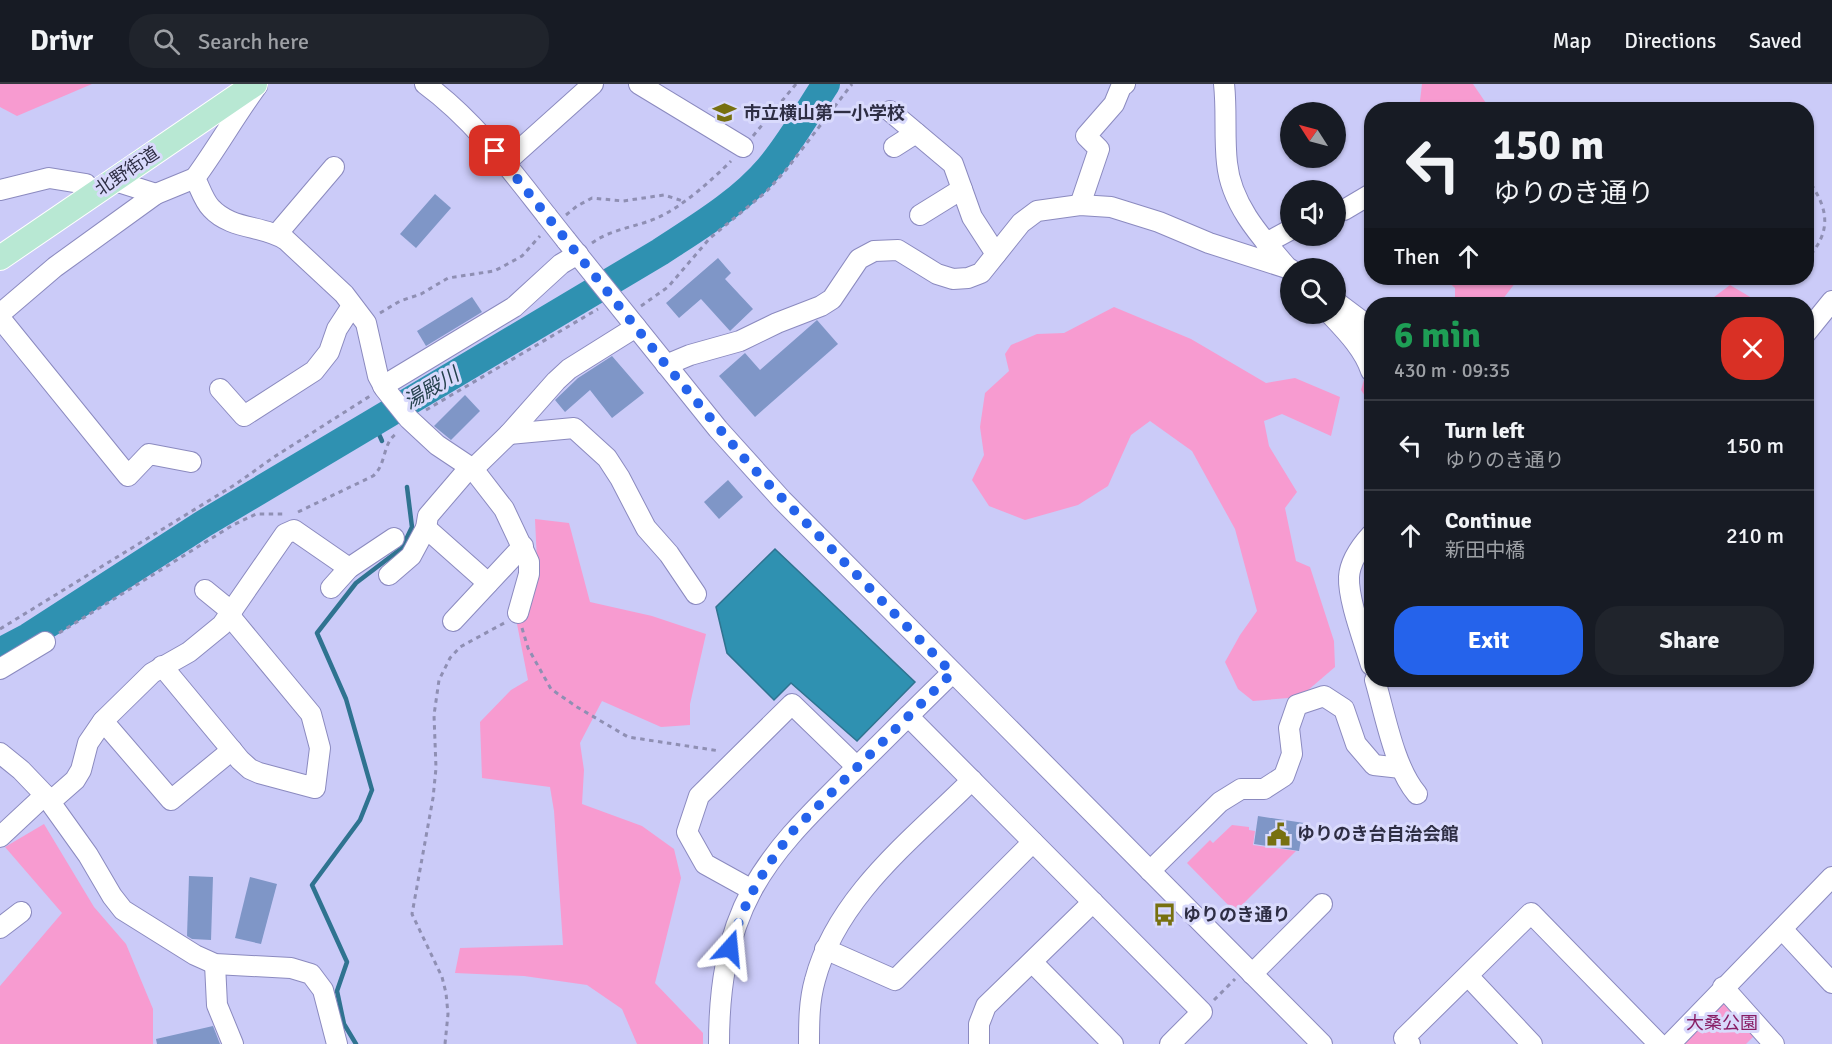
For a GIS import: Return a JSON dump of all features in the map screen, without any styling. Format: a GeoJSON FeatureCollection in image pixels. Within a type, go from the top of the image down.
{"type":"FeatureCollection","features":[{"type":"Feature","properties":{"kind":"main road","name":"北野街道"},"geometry":{"type":"LineString","coordinates":[[0,258],[257,84]]}},
{"type":"Feature","properties":{"kind":"street"},"geometry":{"type":"LineString","coordinates":[[191,462],[149,454],[128,476],[0,316],[55,267],[156,194],[195,178],[221,143],[234,118],[257,84]]}},
{"type":"Feature","properties":{"kind":"street"},"geometry":{"type":"LineString","coordinates":[[425,84],[461,113],[505,163],[577,253],[606,302],[631,321],[718,429],[782,500],[1249,971],[1310,1040]]}},
{"type":"Feature","properties":{"kind":"street"},"geometry":{"type":"LineString","coordinates":[[505,163],[593,84]]}},
{"type":"Feature","properties":{"kind":"street"},"geometry":{"type":"LineString","coordinates":[[639,84],[743,147]]}},
{"type":"Feature","properties":{"kind":"street"},"geometry":{"type":"LineString","coordinates":[[1080,205],[1099,149],[1086,136],[1114,104],[1121,87],[1125,84]]}},
{"type":"Feature","properties":{"kind":"street"},"geometry":{"type":"LineString","coordinates":[[1224,84],[1227,164],[1235,198],[1266,243],[1280,259]]}},
{"type":"Feature","properties":{"kind":"street"},"geometry":{"type":"LineString","coordinates":[[890,111],[953,164],[972,217],[996,254]]}},
{"type":"Feature","properties":{"kind":"street"},"geometry":{"type":"LineString","coordinates":[[894,147],[916,133]]}},
{"type":"Feature","properties":{"kind":"street"},"geometry":{"type":"LineString","coordinates":[[277,234],[334,167]]}},
{"type":"Feature","properties":{"kind":"street"},"geometry":{"type":"LineString","coordinates":[[0,190],[49,178],[156,194]]}},
{"type":"Feature","properties":{"kind":"street"},"geometry":{"type":"LineString","coordinates":[[195,178],[209,207],[238,225],[277,234],[286,240],[344,294],[366,323],[373,358],[384,388],[410,420],[437,445],[471,468],[504,509],[529,562],[529,574],[518,613]]}},
{"type":"Feature","properties":{"kind":"street"},"geometry":{"type":"LineString","coordinates":[[920,215],[962,189]]}},
{"type":"Feature","properties":{"kind":"street"},"geometry":{"type":"LineString","coordinates":[[1346,209],[1364,198]]}},
{"type":"Feature","properties":{"kind":"street"},"geometry":{"type":"LineString","coordinates":[[666,365],[690,355],[740,341],[821,306],[832,299],[859,259],[874,251],[898,250],[937,274],[953,279],[968,278],[981,273],[1021,223],[1036,211],[1080,205],[1111,207],[1280,266]]}},
{"type":"Feature","properties":{"kind":"street"},"geometry":{"type":"LineString","coordinates":[[1266,243],[1280,235]]}},
{"type":"Feature","properties":{"kind":"street"},"geometry":{"type":"LineString","coordinates":[[384,388],[514,307],[561,264],[577,253]]}},
{"type":"Feature","properties":{"kind":"street"},"geometry":{"type":"LineString","coordinates":[[1814,323],[1832,301]]}},
{"type":"Feature","properties":{"kind":"street"},"geometry":{"type":"LineString","coordinates":[[220,389],[244,416],[314,371],[329,352],[337,329],[352,306]]}},
{"type":"Feature","properties":{"kind":"street"},"geometry":{"type":"LineString","coordinates":[[1346,309],[1364,323]]}},
{"type":"Feature","properties":{"kind":"street"},"geometry":{"type":"LineString","coordinates":[[389,575],[411,556],[426,528],[428,516],[471,468],[509,434],[569,369],[631,321]]}},
{"type":"Feature","properties":{"kind":"street"},"geometry":{"type":"LineString","coordinates":[[1339,324],[1364,357]]}},
{"type":"Feature","properties":{"kind":"street"},"geometry":{"type":"LineString","coordinates":[[509,434],[574,428],[607,458],[646,528],[669,554],[696,594]]}},
{"type":"Feature","properties":{"kind":"street"},"geometry":{"type":"LineString","coordinates":[[426,528],[488,583]]}},
{"type":"Feature","properties":{"kind":"street"},"geometry":{"type":"LineString","coordinates":[[0,837],[47,799],[75,780],[81,770],[88,743],[103,721],[152,674],[208,638],[222,625],[290,530],[294,530],[349,568]]}},
{"type":"Feature","properties":{"kind":"street"},"geometry":{"type":"LineString","coordinates":[[331,588],[349,568],[394,538]]}},
{"type":"Feature","properties":{"kind":"street"},"geometry":{"type":"LineString","coordinates":[[1364,543],[1349,575],[1350,592],[1364,640]]}},
{"type":"Feature","properties":{"kind":"street"},"geometry":{"type":"LineString","coordinates":[[453,621],[523,546]]}},
{"type":"Feature","properties":{"kind":"street"},"geometry":{"type":"LineString","coordinates":[[162,666],[250,769],[315,788],[320,748],[312,714],[230,613],[205,590]]}},
{"type":"Feature","properties":{"kind":"street"},"geometry":{"type":"LineString","coordinates":[[0,669],[45,642]]}},
{"type":"Feature","properties":{"kind":"street"},"geometry":{"type":"LineString","coordinates":[[718,1044],[719,1006],[724,967],[735,930],[752,890],[774,855],[793,831],[952,673]]}},
{"type":"Feature","properties":{"kind":"street"},"geometry":{"type":"LineString","coordinates":[[1377,687],[1401,768],[1407,782],[1417,794]]}},
{"type":"Feature","properties":{"kind":"street"},"geometry":{"type":"LineString","coordinates":[[1150,871],[1220,802],[1241,789],[1264,789],[1284,776],[1292,754],[1289,728],[1297,705],[1324,696],[1344,709],[1356,744],[1374,765],[1401,768]]}},
{"type":"Feature","properties":{"kind":"street"},"geometry":{"type":"LineString","coordinates":[[752,890],[705,864],[687,832],[699,796],[792,704],[857,768]]}},
{"type":"Feature","properties":{"kind":"street"},"geometry":{"type":"LineString","coordinates":[[908,716],[1202,1012],[1170,1044]]}},
{"type":"Feature","properties":{"kind":"street"},"geometry":{"type":"LineString","coordinates":[[103,721],[171,800],[232,750]]}},
{"type":"Feature","properties":{"kind":"street"},"geometry":{"type":"LineString","coordinates":[[0,753],[21,770],[47,799],[88,855],[123,910],[195,955],[215,964],[291,968],[311,974],[323,990],[337,1044]]}},
{"type":"Feature","properties":{"kind":"street"},"geometry":{"type":"LineString","coordinates":[[809,1044],[814,983],[825,949],[839,923],[878,873],[972,780]]}},
{"type":"Feature","properties":{"kind":"street"},"geometry":{"type":"LineString","coordinates":[[825,949],[895,980],[1033,842]]}},
{"type":"Feature","properties":{"kind":"street"},"geometry":{"type":"LineString","coordinates":[[1670,1044],[1723,987],[1832,878]]}},
{"type":"Feature","properties":{"kind":"street"},"geometry":{"type":"LineString","coordinates":[[979,1044],[979,1024],[986,1006],[1093,902]]}},
{"type":"Feature","properties":{"kind":"street"},"geometry":{"type":"LineString","coordinates":[[0,928],[21,912]]}},
{"type":"Feature","properties":{"kind":"street"},"geometry":{"type":"LineString","coordinates":[[1410,1044],[1404,1038],[1469,977],[1531,913],[1659,1044]]}},
{"type":"Feature","properties":{"kind":"street"},"geometry":{"type":"LineString","coordinates":[[1249,971],[1317,917]]}},
{"type":"Feature","properties":{"kind":"street"},"geometry":{"type":"LineString","coordinates":[[1782,928],[1832,982]]}},
{"type":"Feature","properties":{"kind":"street"},"geometry":{"type":"LineString","coordinates":[[1032,962],[1113,1044]]}},
{"type":"Feature","properties":{"kind":"street"},"geometry":{"type":"LineString","coordinates":[[215,964],[217,1005],[233,1044]]}},
{"type":"Feature","properties":{"kind":"street"},"geometry":{"type":"LineString","coordinates":[[1469,977],[1532,1044]]}},
{"type":"Feature","properties":{"kind":"street"},"geometry":{"type":"LineString","coordinates":[[1723,987],[1774,1044]]}},
{"type":"Feature","properties":{"kind":"path"},"geometry":{"type":"LineString","coordinates":[[577,253],[612,232],[660,216],[683,201],[723,169],[796,84]]}},
{"type":"Feature","properties":{"kind":"path"},"geometry":{"type":"LineString","coordinates":[[631,321],[668,287],[710,238],[766,192],[786,170],[852,84]]}},
{"type":"Feature","properties":{"kind":"path"},"geometry":{"type":"LineString","coordinates":[[1814,189],[1830,212]]}},
{"type":"Feature","properties":{"kind":"path"},"geometry":{"type":"LineString","coordinates":[[366,323],[392,305],[421,294],[447,278],[494,271],[522,256],[552,222],[592,198],[622,201],[664,195],[683,201]]}},
{"type":"Feature","properties":{"kind":"path"},"geometry":{"type":"LineString","coordinates":[[1814,255],[1823,245]]}},
{"type":"Feature","properties":{"kind":"path"},"geometry":{"type":"LineString","coordinates":[[45,642],[158,573],[192,549],[248,517],[263,512],[296,513],[372,476],[381,467],[393,436],[418,414],[606,302]]}},
{"type":"Feature","properties":{"kind":"path"},"geometry":{"type":"LineString","coordinates":[[0,629],[236,484],[274,457],[384,388]]}},
{"type":"Feature","properties":{"kind":"path"},"geometry":{"type":"LineString","coordinates":[[445,1044],[448,1014],[442,977],[412,914],[433,798],[436,768],[434,715],[439,680],[450,658],[460,647],[494,630],[518,613],[528,648],[551,689],[577,707],[628,737],[715,750],[739,757]]}},
{"type":"Feature","properties":{"kind":"path"},"geometry":{"type":"LineString","coordinates":[[1202,1012],[1249,971]]}},
{"type":"Feature","properties":{"kind":"green space"},"geometry":{"type":"Polygon","coordinates":[[[0,84],[92,84],[17,116],[0,107],[0,84]]]}},
{"type":"Feature","properties":{"kind":"green space"},"geometry":{"type":"Polygon","coordinates":[[[1422,84],[1473,84],[1485,102],[1420,102],[1422,84]]]}},
{"type":"Feature","properties":{"kind":"green space"},"geometry":{"type":"Polygon","coordinates":[[[1452,285],[1514,285],[1504,297],[1455,297],[1455,288],[1452,285]]]}},
{"type":"Feature","properties":{"kind":"green space"},"geometry":{"type":"Polygon","coordinates":[[[1730,285],[1750,297],[1714,297],[1730,285]]]}},
{"type":"Feature","properties":{"kind":"green space"},"geometry":{"type":"Polygon","coordinates":[[[1114,307],[1191,339],[1266,383],[1295,378],[1340,397],[1331,436],[1282,414],[1264,421],[1269,446],[1297,492],[1285,508],[1296,561],[1310,567],[1334,641],[1335,667],[1300,697],[1253,701],[1238,689],[1225,662],[1257,611],[1235,529],[1192,451],[1150,421],[1131,435],[1108,486],[1078,505],[1025,520],[989,506],[972,480],[984,455],[980,427],[985,393],[1009,371],[1005,354],[1011,345],[1037,334],[1064,333],[1114,307]]]}},
{"type":"Feature","properties":{"kind":"green space"},"geometry":{"type":"Polygon","coordinates":[[[535,519],[569,523],[590,602],[652,616],[706,634],[690,704],[690,725],[661,727],[602,701],[580,743],[584,770],[582,804],[642,826],[674,849],[681,878],[655,983],[703,1033],[703,1044],[637,1044],[622,1009],[587,985],[524,976],[455,973],[460,948],[563,945],[554,811],[550,787],[482,778],[480,722],[511,690],[528,680],[517,624],[535,584],[537,562],[535,519]]]}},
{"type":"Feature","properties":{"kind":"green space"},"geometry":{"type":"Polygon","coordinates":[[[44,824],[94,907],[126,944],[153,1009],[153,1044],[0,1044],[0,986],[62,913],[5,847],[44,824]]]}},
{"type":"Feature","properties":{"kind":"green space"},"geometry":{"type":"Polygon","coordinates":[[[1232,825],[1249,827],[1249,830],[1255,831],[1253,845],[1296,851],[1235,912],[1187,863],[1210,840],[1213,843],[1232,825]]]}},
{"type":"Feature","properties":{"kind":"green space","name":"大桑公園"},"geometry":{"type":"Polygon","coordinates":[[[1723,990],[1759,1031],[1746,1044],[1673,1044],[1723,990]]]}},
{"type":"Feature","properties":{"kind":"water"},"geometry":{"type":"Polygon","coordinates":[[[775,549],[915,682],[857,741],[791,683],[774,700],[727,653],[716,607],[775,549]]]}},
{"type":"Feature","properties":{"kind":"building"},"geometry":{"type":"Polygon","coordinates":[[[435,194],[451,208],[416,248],[400,234],[435,194]]]}},
{"type":"Feature","properties":{"kind":"building"},"geometry":{"type":"Polygon","coordinates":[[[718,258],[731,273],[725,279],[753,309],[730,331],[701,299],[679,318],[666,303],[718,258]]]}},
{"type":"Feature","properties":{"kind":"building"},"geometry":{"type":"Polygon","coordinates":[[[472,297],[482,312],[426,346],[417,331],[472,297]]]}},
{"type":"Feature","properties":{"kind":"building"},"geometry":{"type":"Polygon","coordinates":[[[817,320],[838,344],[755,417],[719,376],[745,353],[760,370],[817,320]]]}},
{"type":"Feature","properties":{"kind":"building"},"geometry":{"type":"Polygon","coordinates":[[[612,356],[644,393],[612,418],[590,390],[565,412],[555,400],[578,378],[612,356]]]}},
{"type":"Feature","properties":{"kind":"building"},"geometry":{"type":"Polygon","coordinates":[[[465,395],[480,411],[451,440],[434,426],[465,395]]]}},
{"type":"Feature","properties":{"kind":"building"},"geometry":{"type":"Polygon","coordinates":[[[728,480],[743,497],[719,519],[704,502],[728,480]]]}},
{"type":"Feature","properties":{"kind":"building"},"geometry":{"type":"Polygon","coordinates":[[[1258,816],[1304,823],[1299,851],[1254,844],[1258,816]]]}},
{"type":"Feature","properties":{"kind":"building"},"geometry":{"type":"Polygon","coordinates":[[[189,876],[213,877],[211,940],[192,939],[187,936],[189,876]]]}},
{"type":"Feature","properties":{"kind":"building"},"geometry":{"type":"Polygon","coordinates":[[[250,877],[277,884],[261,944],[235,938],[250,877]]]}},
{"type":"Feature","properties":{"kind":"building"},"geometry":{"type":"Polygon","coordinates":[[[213,1026],[220,1044],[157,1044],[156,1039],[213,1026]]]}},
{"type":"Feature","properties":{"kind":"waterway","name":"湯殿川"},"geometry":{"type":"LineString","coordinates":[[0,652],[28,637],[203,524],[660,252],[703,224],[745,192],[769,168],[826,84]]}},
{"type":"Feature","properties":{"kind":"waterway"},"geometry":{"type":"LineString","coordinates":[[374,423],[382,441]]}},
{"type":"Feature","properties":{"kind":"waterway"},"geometry":{"type":"LineString","coordinates":[[356,1044],[344,1024],[337,991],[347,962],[312,885],[360,820],[372,790],[346,699],[317,633],[356,583],[402,548],[412,527],[407,487]]}},
{"type":"Feature","properties":{"kind":"place","name":"市立横山第一小学校"},"geometry":{"type":"Point","coordinates":[725,113]}},
{"type":"Feature","properties":{"kind":"place","name":"ゆりのき台自治会館"},"geometry":{"type":"Point","coordinates":[1279,834]}},
{"type":"Feature","properties":{"kind":"place","name":"ゆりのき通り"},"geometry":{"type":"Point","coordinates":[1165,915]}},
{"type":"Feature","properties":{"kind":"route"},"geometry":{"type":"LineString","coordinates":[[495,151],[718,429],[782,500],[952,673],[793,831],[774,855],[752,890],[742,911],[730,948]]}}]}
